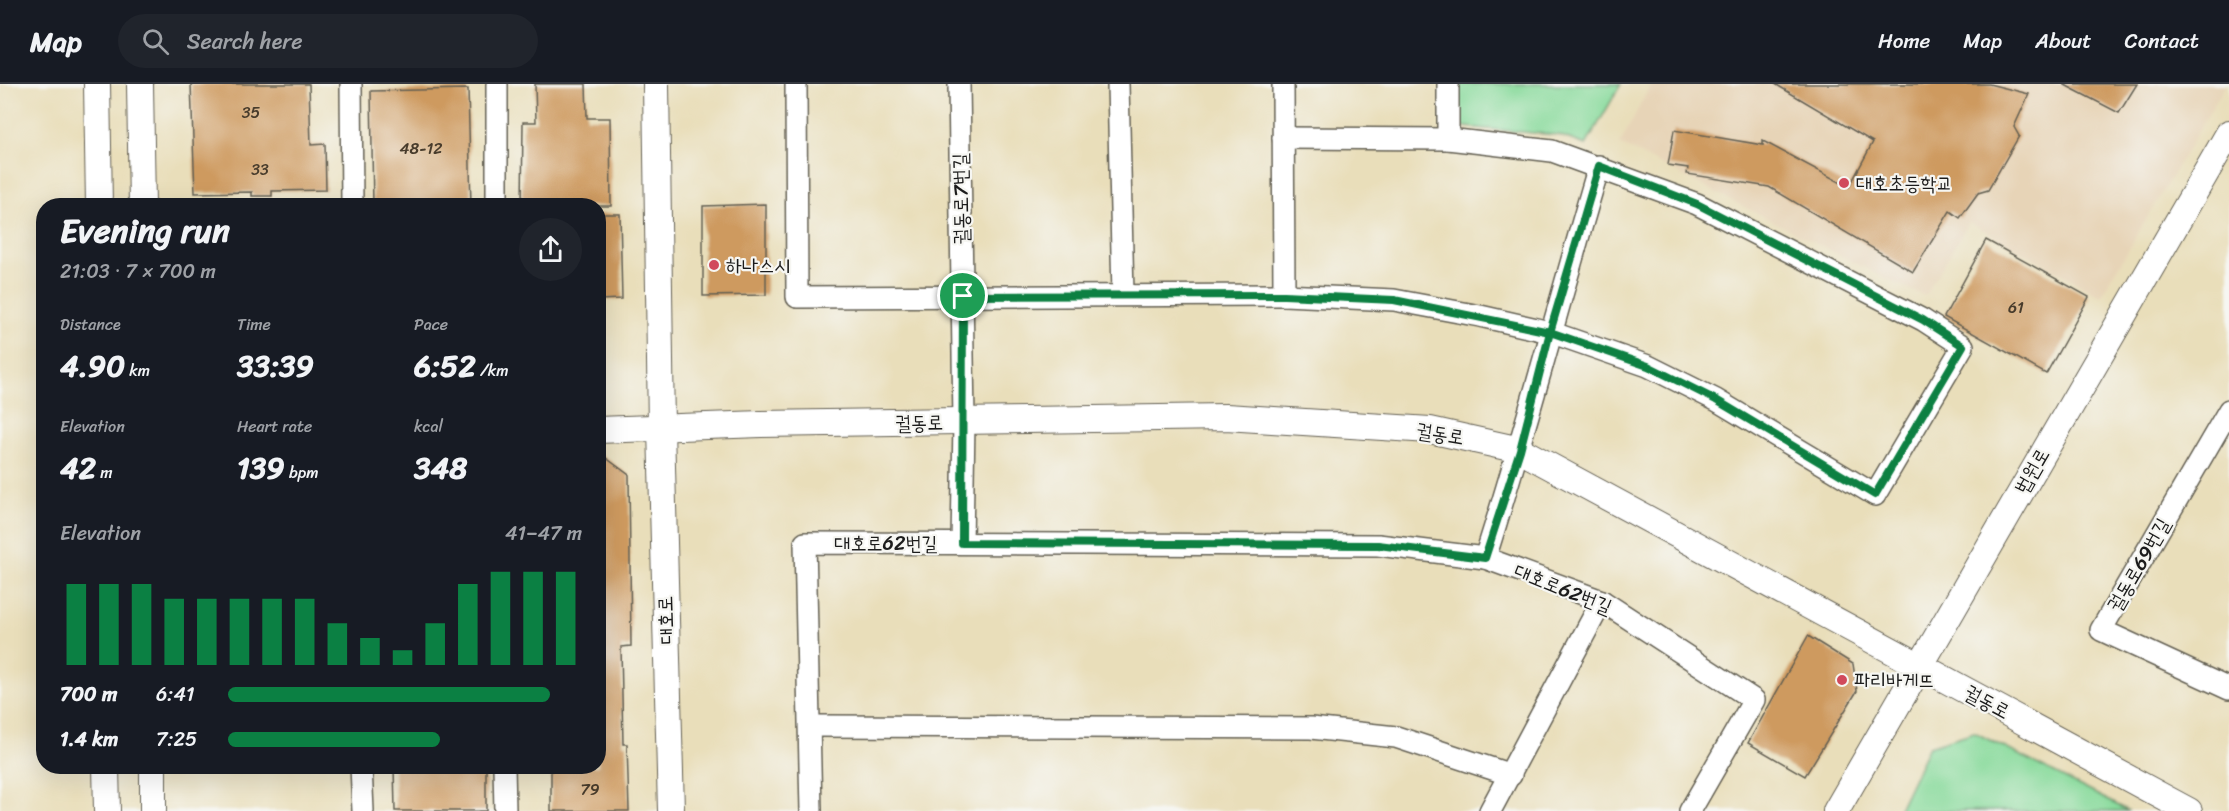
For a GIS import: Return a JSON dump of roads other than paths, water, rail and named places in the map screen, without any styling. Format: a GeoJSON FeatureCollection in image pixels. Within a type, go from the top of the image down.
{"type":"FeatureCollection","features":[{"type":"Feature","properties":{"kind":"street"},"geometry":{"type":"LineString","coordinates":[[97,84],[99,198]]}},
{"type":"Feature","properties":{"kind":"street"},"geometry":{"type":"LineString","coordinates":[[140,84],[142,198]]}},
{"type":"Feature","properties":{"kind":"street"},"geometry":{"type":"LineString","coordinates":[[351,84],[352,198]]}},
{"type":"Feature","properties":{"kind":"street"},"geometry":{"type":"LineString","coordinates":[[497,84],[497,198]]}},
{"type":"Feature","properties":{"kind":"street","name":"대호로"},"geometry":{"type":"LineString","coordinates":[[656,84],[661,428],[671,811]]}},
{"type":"Feature","properties":{"kind":"street"},"geometry":{"type":"LineString","coordinates":[[796,84],[797,297],[1284,295],[1394,300],[1550,332],[1648,366],[1716,400],[1875,495],[1963,346],[1923,320],[1697,204],[1599,166],[1552,151],[1448,139],[1283,138]]}},
{"type":"Feature","properties":{"kind":"street","name":"궐동로7번길"},"geometry":{"type":"LineString","coordinates":[[958,84],[963,296],[962,543]]}},
{"type":"Feature","properties":{"kind":"street"},"geometry":{"type":"LineString","coordinates":[[1118,84],[1123,295]]}},
{"type":"Feature","properties":{"kind":"street"},"geometry":{"type":"LineString","coordinates":[[1283,84],[1284,295]]}},
{"type":"Feature","properties":{"kind":"street"},"geometry":{"type":"LineString","coordinates":[[1448,84],[1448,139]]}},
{"type":"Feature","properties":{"kind":"street","name":"법원로"},"geometry":{"type":"LineString","coordinates":[[1836,811],[2229,132]]}},
{"type":"Feature","properties":{"kind":"street"},"geometry":{"type":"LineString","coordinates":[[1485,558],[1520,450],[1550,332],[1599,166]]}},
{"type":"Feature","properties":{"kind":"street","name":"궐동로69번길"},"geometry":{"type":"LineString","coordinates":[[2229,410],[2102,630],[2229,689]]}},
{"type":"Feature","properties":{"kind":"street","name":"궐동로"},"geometry":{"type":"LineString","coordinates":[[606,430],[1226,417],[1430,430],[1520,450],[2189,811]]}},
{"type":"Feature","properties":{"kind":"street","name":"대호로62번길"},"geometry":{"type":"LineString","coordinates":[[811,811],[806,543],[1378,545],[1485,558],[1602,601],[1754,700],[1690,811]]}},
{"type":"Feature","properties":{"kind":"street"},"geometry":{"type":"LineString","coordinates":[[1490,811],[1602,601]]}},
{"type":"Feature","properties":{"kind":"street"},"geometry":{"type":"LineString","coordinates":[[811,726],[1311,728],[1396,737],[1510,775]]}},
{"type":"Feature","properties":{"kind":"street"},"geometry":{"type":"LineString","coordinates":[[106,774],[107,811]]}},
{"type":"Feature","properties":{"kind":"street"},"geometry":{"type":"LineString","coordinates":[[153,774],[153,811]]}},
{"type":"Feature","properties":{"kind":"street"},"geometry":{"type":"LineString","coordinates":[[361,774],[363,811]]}},
{"type":"Feature","properties":{"kind":"street"},"geometry":{"type":"LineString","coordinates":[[504,774],[505,811]]}},
{"type":"Feature","properties":{"kind":"place","name":"대호초등학교"},"geometry":{"type":"Point","coordinates":[1844,183]}},
{"type":"Feature","properties":{"kind":"place","name":"하나스시"},"geometry":{"type":"Point","coordinates":[714,265]}},
{"type":"Feature","properties":{"kind":"place","name":"파리바게뜨"},"geometry":{"type":"Point","coordinates":[1842,680]}}]}
